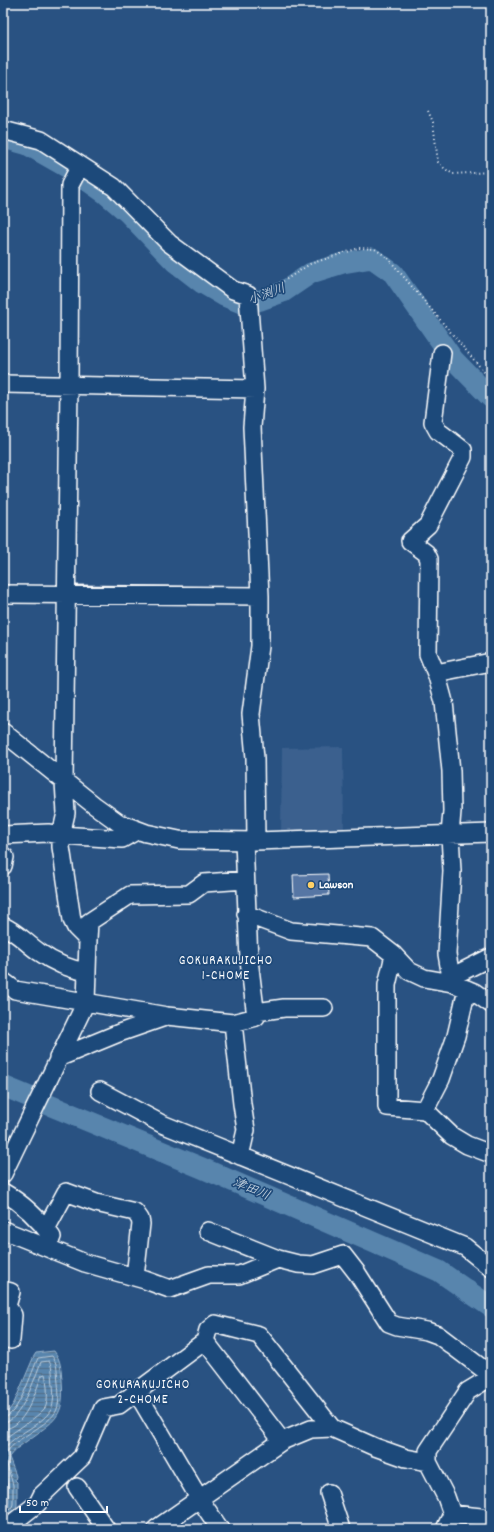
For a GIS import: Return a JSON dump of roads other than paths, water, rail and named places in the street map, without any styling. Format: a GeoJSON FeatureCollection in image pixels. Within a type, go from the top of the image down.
{"type":"FeatureCollection","features":[{"type":"Feature","properties":{"kind":"street"},"geometry":{"type":"LineString","coordinates":[[3,130],[41,140],[114,187],[169,243],[233,290],[248,295],[255,389],[252,428],[260,596],[260,646],[251,714],[255,758],[250,841],[245,880],[249,960],[256,1017],[233,1023],[167,1016],[14,990],[3,981]]}},
{"type":"Feature","properties":{"kind":"street"},"geometry":{"type":"LineString","coordinates":[[80,166],[70,185],[64,782],[66,814],[61,835],[61,847],[72,920],[76,928],[88,940]]}},
{"type":"Feature","properties":{"kind":"street"},"geometry":{"type":"LineString","coordinates":[[442,353],[432,422],[438,431],[463,450],[463,457],[428,525],[410,541],[426,553],[429,559],[428,654],[436,673],[444,702],[451,772],[452,811],[450,835],[452,871],[447,954],[460,986]]}},
{"type":"Feature","properties":{"kind":"street"},"geometry":{"type":"LineString","coordinates":[[3,384],[255,389]]}},
{"type":"Feature","properties":{"kind":"street"},"geometry":{"type":"LineString","coordinates":[[3,594],[260,596]]}},
{"type":"Feature","properties":{"kind":"street"},"geometry":{"type":"LineString","coordinates":[[436,673],[491,662]]}},
{"type":"Feature","properties":{"kind":"street"},"geometry":{"type":"LineString","coordinates":[[3,732],[64,782],[119,823],[138,830],[179,840],[250,841],[491,833]]}},
{"type":"Feature","properties":{"kind":"street"},"geometry":{"type":"LineString","coordinates":[[3,835],[48,833],[122,839],[138,830]]}},
{"type":"Feature","properties":{"kind":"street"},"geometry":{"type":"LineString","coordinates":[[3,857],[3,866]]}},
{"type":"Feature","properties":{"kind":"street"},"geometry":{"type":"LineString","coordinates":[[3,1174],[86,1002],[89,922],[130,895],[189,894],[204,883],[245,880]]}},
{"type":"Feature","properties":{"kind":"street"},"geometry":{"type":"LineString","coordinates":[[246,914],[291,931],[372,938],[394,955],[409,971],[424,978],[460,986],[474,992],[491,1004]]}},
{"type":"Feature","properties":{"kind":"street"},"geometry":{"type":"LineString","coordinates":[[3,926],[11,930],[38,952],[57,963],[70,969],[87,972]]}},
{"type":"Feature","properties":{"kind":"street"},"geometry":{"type":"LineString","coordinates":[[394,955],[387,985],[387,1107],[425,1110],[452,1136],[467,1146],[491,1154]]}},
{"type":"Feature","properties":{"kind":"street"},"geometry":{"type":"LineString","coordinates":[[425,1110],[442,1079],[456,1036],[460,986],[458,974],[491,957]]}},
{"type":"Feature","properties":{"kind":"street"},"geometry":{"type":"LineString","coordinates":[[256,1012],[284,1008],[324,1008]]}},
{"type":"Feature","properties":{"kind":"street"},"geometry":{"type":"LineString","coordinates":[[58,1058],[119,1033],[167,1016]]}},
{"type":"Feature","properties":{"kind":"street"},"geometry":{"type":"LineString","coordinates":[[233,1023],[246,1130],[240,1156]]}},
{"type":"Feature","properties":{"kind":"street"},"geometry":{"type":"LineString","coordinates":[[100,1091],[162,1124],[465,1247],[491,1268]]}},
{"type":"Feature","properties":{"kind":"street"},"geometry":{"type":"LineString","coordinates":[[3,1192],[17,1200],[46,1229],[63,1254]]}},
{"type":"Feature","properties":{"kind":"street"},"geometry":{"type":"LineString","coordinates":[[46,1229],[66,1192],[96,1203],[135,1212],[140,1219],[141,1224],[135,1277]]}},
{"type":"Feature","properties":{"kind":"street"},"geometry":{"type":"LineString","coordinates":[[3,1230],[85,1263],[135,1277],[170,1289],[209,1275],[239,1275],[278,1259]]}},
{"type":"Feature","properties":{"kind":"street"},"geometry":{"type":"LineString","coordinates":[[208,1230],[278,1259],[298,1264],[313,1265],[343,1255],[357,1273],[389,1323],[397,1326],[427,1331],[438,1335],[491,1376],[468,1391],[428,1450],[428,1462],[446,1497],[448,1521],[481,1517],[491,1523]]}},
{"type":"Feature","properties":{"kind":"street"},"geometry":{"type":"LineString","coordinates":[[3,1290],[11,1292],[7,1306],[13,1315],[11,1340]]}},
{"type":"Feature","properties":{"kind":"street"},"geometry":{"type":"LineString","coordinates":[[5,1529],[38,1502],[42,1495],[82,1457],[103,1408],[119,1405],[205,1341],[208,1330],[215,1324],[259,1335],[332,1428]]}},
{"type":"Feature","properties":{"kind":"street"},"geometry":{"type":"LineString","coordinates":[[205,1341],[282,1441]]}},
{"type":"Feature","properties":{"kind":"street"},"geometry":{"type":"LineString","coordinates":[[136,1391],[199,1498],[220,1529]]}},
{"type":"Feature","properties":{"kind":"street"},"geometry":{"type":"LineString","coordinates":[[156,1529],[282,1441],[311,1429],[332,1428],[375,1447],[406,1458],[428,1462]]}},
{"type":"Feature","properties":{"kind":"street"},"geometry":{"type":"LineString","coordinates":[[77,1487],[106,1529]]}},
{"type":"Feature","properties":{"kind":"street"},"geometry":{"type":"LineString","coordinates":[[329,1492],[341,1529]]}},
{"type":"Feature","properties":{"kind":"water"},"geometry":{"type":"Polygon","coordinates":[[[54,1351],[59,1361],[61,1372],[63,1393],[60,1410],[56,1417],[45,1428],[17,1448],[9,1457],[16,1476],[15,1480],[17,1482],[17,1505],[15,1510],[3,1516],[3,1416],[14,1403],[36,1353],[54,1351]]]}},
{"type":"Feature","properties":{"kind":"waterway","name":"小渕川"},"geometry":{"type":"LineString","coordinates":[[3,138],[28,145],[72,170],[106,194],[127,212],[175,262],[202,283],[224,296],[244,304],[283,292],[311,273],[343,263],[372,258],[393,273],[453,359],[491,398]]}},
{"type":"Feature","properties":{"kind":"waterway","name":"津田川"},"geometry":{"type":"LineString","coordinates":[[3,1086],[202,1168],[439,1271],[491,1307]]}},
{"type":"Feature","properties":{"kind":"place","name":"Lawson"},"geometry":{"type":"Point","coordinates":[311,885]}},
{"type":"Feature","properties":{"kind":"district","name":"GOKURAKUJICHO 1-CHOME"},"geometry":{"type":"Point","coordinates":[226,968]}},
{"type":"Feature","properties":{"kind":"district","name":"GOKURAKUJICHO 2-CHOME"},"geometry":{"type":"Point","coordinates":[143,1392]}}]}
